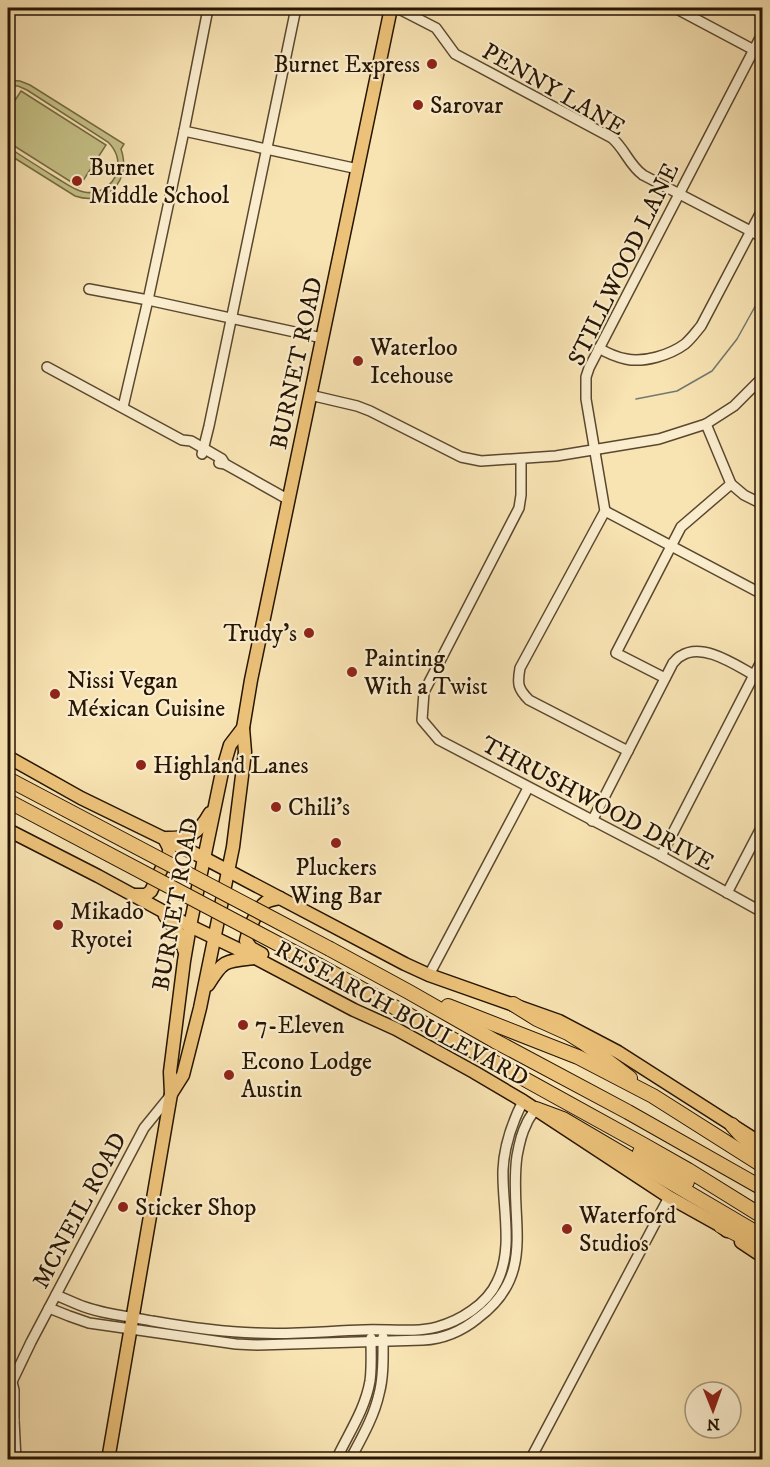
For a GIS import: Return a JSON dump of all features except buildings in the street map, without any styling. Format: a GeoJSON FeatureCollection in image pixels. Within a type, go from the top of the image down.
{"type":"FeatureCollection","features":[{"type":"Feature","properties":{"kind":"highway"},"geometry":{"type":"LineString","coordinates":[[8,779],[330,949],[495,1041],[633,1114],[762,1188]]}},
{"type":"Feature","properties":{"kind":"highway"},"geometry":{"type":"LineString","coordinates":[[8,801],[320,966],[688,1170],[762,1216]]}},
{"type":"Feature","properties":{"kind":"highway"},"geometry":{"type":"LineString","coordinates":[[409,992],[578,1057],[653,1096],[762,1165]]}},
{"type":"Feature","properties":{"kind":"highway"},"geometry":{"type":"LineString","coordinates":[[513,1004],[584,1043],[653,1096]]}},
{"type":"Feature","properties":{"kind":"highway"},"geometry":{"type":"LineString","coordinates":[[569,1104],[762,1234]]}},
{"type":"Feature","properties":{"kind":"highway"},"geometry":{"type":"LineString","coordinates":[[536,1109],[563,1119],[762,1234]]}},
{"type":"Feature","properties":{"kind":"highway"},"geometry":{"type":"LineString","coordinates":[[732,1125],[762,1153]]}},
{"type":"Feature","properties":{"kind":"highway"},"geometry":{"type":"LineString","coordinates":[[721,1226],[762,1247]]}},
{"type":"Feature","properties":{"kind":"main road","name":"BURNET ROAD"},"geometry":{"type":"LineString","coordinates":[[171,1094],[183,1075],[203,994],[233,847],[245,752],[243,728],[251,680],[390,8]]}},
{"type":"Feature","properties":{"kind":"main road","name":"BURNET ROAD"},"geometry":{"type":"LineString","coordinates":[[108,1460],[171,1094],[170,1072],[185,953],[215,804],[230,745],[243,728]]}},
{"type":"Feature","properties":{"kind":"main road","name":"RESEARCH BOULEVARD"},"geometry":{"type":"LineString","coordinates":[[8,757],[81,798],[228,870],[383,954],[429,975],[559,1021],[618,1052],[762,1144]]}},
{"type":"Feature","properties":{"kind":"main road"},"geometry":{"type":"LineString","coordinates":[[132,895],[146,895],[151,891],[169,854],[164,838],[178,838],[193,834],[203,825],[215,804]]}},
{"type":"Feature","properties":{"kind":"main road","name":"RESEARCH BOULEVARD"},"geometry":{"type":"LineString","coordinates":[[8,830],[190,926],[396,1029],[536,1109],[669,1197],[721,1226],[762,1256]]}},
{"type":"Feature","properties":{"kind":"main road"},"geometry":{"type":"LineString","coordinates":[[280,898],[267,901],[260,908],[246,941],[251,948],[289,968],[295,979]]}},
{"type":"Feature","properties":{"kind":"main road"},"geometry":{"type":"LineString","coordinates":[[160,910],[179,934],[185,953]]}},
{"type":"Feature","properties":{"kind":"main road"},"geometry":{"type":"LineString","coordinates":[[203,994],[224,963],[254,958]]}},
{"type":"Feature","properties":{"kind":"street"},"geometry":{"type":"LineString","coordinates":[[123,407],[184,131],[207,14],[206,8]]}},
{"type":"Feature","properties":{"kind":"street"},"geometry":{"type":"LineString","coordinates":[[203,451],[296,8]]}},
{"type":"Feature","properties":{"kind":"street","name":"PENNY LANE"},"geometry":{"type":"LineString","coordinates":[[390,8],[401,10],[436,28],[455,54],[612,138],[620,144],[636,170],[643,175],[762,237]]}},
{"type":"Feature","properties":{"kind":"street"},"geometry":{"type":"LineString","coordinates":[[675,8],[754,50]]}},
{"type":"Feature","properties":{"kind":"street","name":"STILLWOOD LANE"},"geometry":{"type":"LineString","coordinates":[[605,511],[586,399],[586,377],[762,34]]}},
{"type":"Feature","properties":{"kind":"street"},"geometry":{"type":"LineString","coordinates":[[184,131],[358,169]]}},
{"type":"Feature","properties":{"kind":"street"},"geometry":{"type":"LineString","coordinates":[[599,348],[627,359],[640,359],[672,351],[683,345],[701,326],[762,210]]}},
{"type":"Feature","properties":{"kind":"street"},"geometry":{"type":"LineString","coordinates":[[88,289],[322,338]]}},
{"type":"Feature","properties":{"kind":"street"},"geometry":{"type":"LineString","coordinates":[[47,367],[182,440],[191,441],[203,451],[222,459],[225,464],[289,500]]}},
{"type":"Feature","properties":{"kind":"street"},"geometry":{"type":"LineString","coordinates":[[310,395],[370,411],[461,457],[481,461],[556,456],[659,439],[706,424],[734,406],[762,378]]}},
{"type":"Feature","properties":{"kind":"street"},"geometry":{"type":"LineString","coordinates":[[706,424],[731,484],[744,495],[762,504]]}},
{"type":"Feature","properties":{"kind":"street","name":"THRUSHWOOD DRIVE"},"geometry":{"type":"LineString","coordinates":[[521,459],[519,508],[424,692],[422,720],[439,740],[661,856],[762,912]]}},
{"type":"Feature","properties":{"kind":"street"},"geometry":{"type":"LineString","coordinates":[[665,678],[616,653],[681,527],[731,484]]}},
{"type":"Feature","properties":{"kind":"street"},"geometry":{"type":"LineString","coordinates":[[628,751],[529,700],[522,693],[518,677],[520,668],[605,511],[762,594]]}},
{"type":"Feature","properties":{"kind":"street"},"geometry":{"type":"LineString","coordinates":[[592,821],[673,663],[682,655],[697,651],[713,653],[754,675]]}},
{"type":"Feature","properties":{"kind":"street"},"geometry":{"type":"LineString","coordinates":[[661,856],[762,660]]}},
{"type":"Feature","properties":{"kind":"street"},"geometry":{"type":"LineString","coordinates":[[429,975],[528,788]]}},
{"type":"Feature","properties":{"kind":"street"},"geometry":{"type":"LineString","coordinates":[[728,893],[762,826]]}},
{"type":"Feature","properties":{"kind":"street","name":"MCNEIL ROAD"},"geometry":{"type":"LineString","coordinates":[[16,1460],[11,1417],[14,1390],[10,1386],[144,1128],[171,1094]]}},
{"type":"Feature","properties":{"kind":"street"},"geometry":{"type":"LineString","coordinates":[[49,1308],[82,1321],[258,1333],[423,1329],[445,1324],[473,1309],[496,1285],[501,1273],[506,1248],[503,1171],[505,1153],[515,1117],[523,1101]]}},
{"type":"Feature","properties":{"kind":"street"},"geometry":{"type":"LineString","coordinates":[[56,1295],[133,1323],[236,1344],[257,1346],[383,1342],[435,1339],[450,1334],[485,1313],[503,1294],[509,1283],[517,1250],[515,1181],[518,1149],[526,1124],[536,1109]]}},
{"type":"Feature","properties":{"kind":"street"},"geometry":{"type":"LineString","coordinates":[[530,1460],[669,1197]]}},
{"type":"Feature","properties":{"kind":"street"},"geometry":{"type":"LineString","coordinates":[[336,1460],[361,1411],[368,1390],[371,1329]]}},
{"type":"Feature","properties":{"kind":"street"},"geometry":{"type":"LineString","coordinates":[[350,1460],[371,1418],[380,1393],[383,1329]]}},
{"type":"Feature","properties":{"kind":"shaded area"},"geometry":{"type":"Polygon","coordinates":[[[8,80],[30,85],[124,144],[121,149],[123,171],[114,188],[97,198],[75,196],[8,154],[8,147],[69,186],[89,193],[100,191],[108,185],[115,177],[118,168],[117,156],[108,142],[27,90],[18,86],[8,86],[8,80]]]}},
{"type":"Feature","properties":{"kind":"shaded area"},"geometry":{"type":"Polygon","coordinates":[[[21,91],[106,145],[79,187],[8,142],[8,111],[21,91]]]}},
{"type":"Feature","properties":{"kind":"waterway"},"geometry":{"type":"LineString","coordinates":[[636,399],[677,391],[712,371],[737,339],[762,294]]}},
{"type":"Feature","properties":{"kind":"place","name":"Burnet Express"},"geometry":{"type":"Point","coordinates":[432,64]}},
{"type":"Feature","properties":{"kind":"place","name":"Sarovar"},"geometry":{"type":"Point","coordinates":[418,105]}},
{"type":"Feature","properties":{"kind":"place","name":"Burnet Middle School"},"geometry":{"type":"Point","coordinates":[77,181]}},
{"type":"Feature","properties":{"kind":"place","name":"Waterloo Icehouse"},"geometry":{"type":"Point","coordinates":[358,361]}},
{"type":"Feature","properties":{"kind":"place","name":"Trudy's"},"geometry":{"type":"Point","coordinates":[309,633]}},
{"type":"Feature","properties":{"kind":"place","name":"Painting With a Twist"},"geometry":{"type":"Point","coordinates":[352,672]}},
{"type":"Feature","properties":{"kind":"place","name":"Nissi Vegan Méxican Cuisine"},"geometry":{"type":"Point","coordinates":[55,694]}},
{"type":"Feature","properties":{"kind":"place","name":"Highland Lanes"},"geometry":{"type":"Point","coordinates":[141,765]}},
{"type":"Feature","properties":{"kind":"place","name":"Chili's"},"geometry":{"type":"Point","coordinates":[276,807]}},
{"type":"Feature","properties":{"kind":"place","name":"Pluckers Wing Bar"},"geometry":{"type":"Point","coordinates":[336,843]}},
{"type":"Feature","properties":{"kind":"place","name":"Mikado Ryotei"},"geometry":{"type":"Point","coordinates":[58,925]}},
{"type":"Feature","properties":{"kind":"place","name":"7-Eleven"},"geometry":{"type":"Point","coordinates":[243,1025]}},
{"type":"Feature","properties":{"kind":"place","name":"Econo Lodge Austin"},"geometry":{"type":"Point","coordinates":[229,1075]}},
{"type":"Feature","properties":{"kind":"place","name":"Sticker Shop"},"geometry":{"type":"Point","coordinates":[123,1207]}},
{"type":"Feature","properties":{"kind":"place","name":"Waterford Studios"},"geometry":{"type":"Point","coordinates":[567,1229]}}]}
